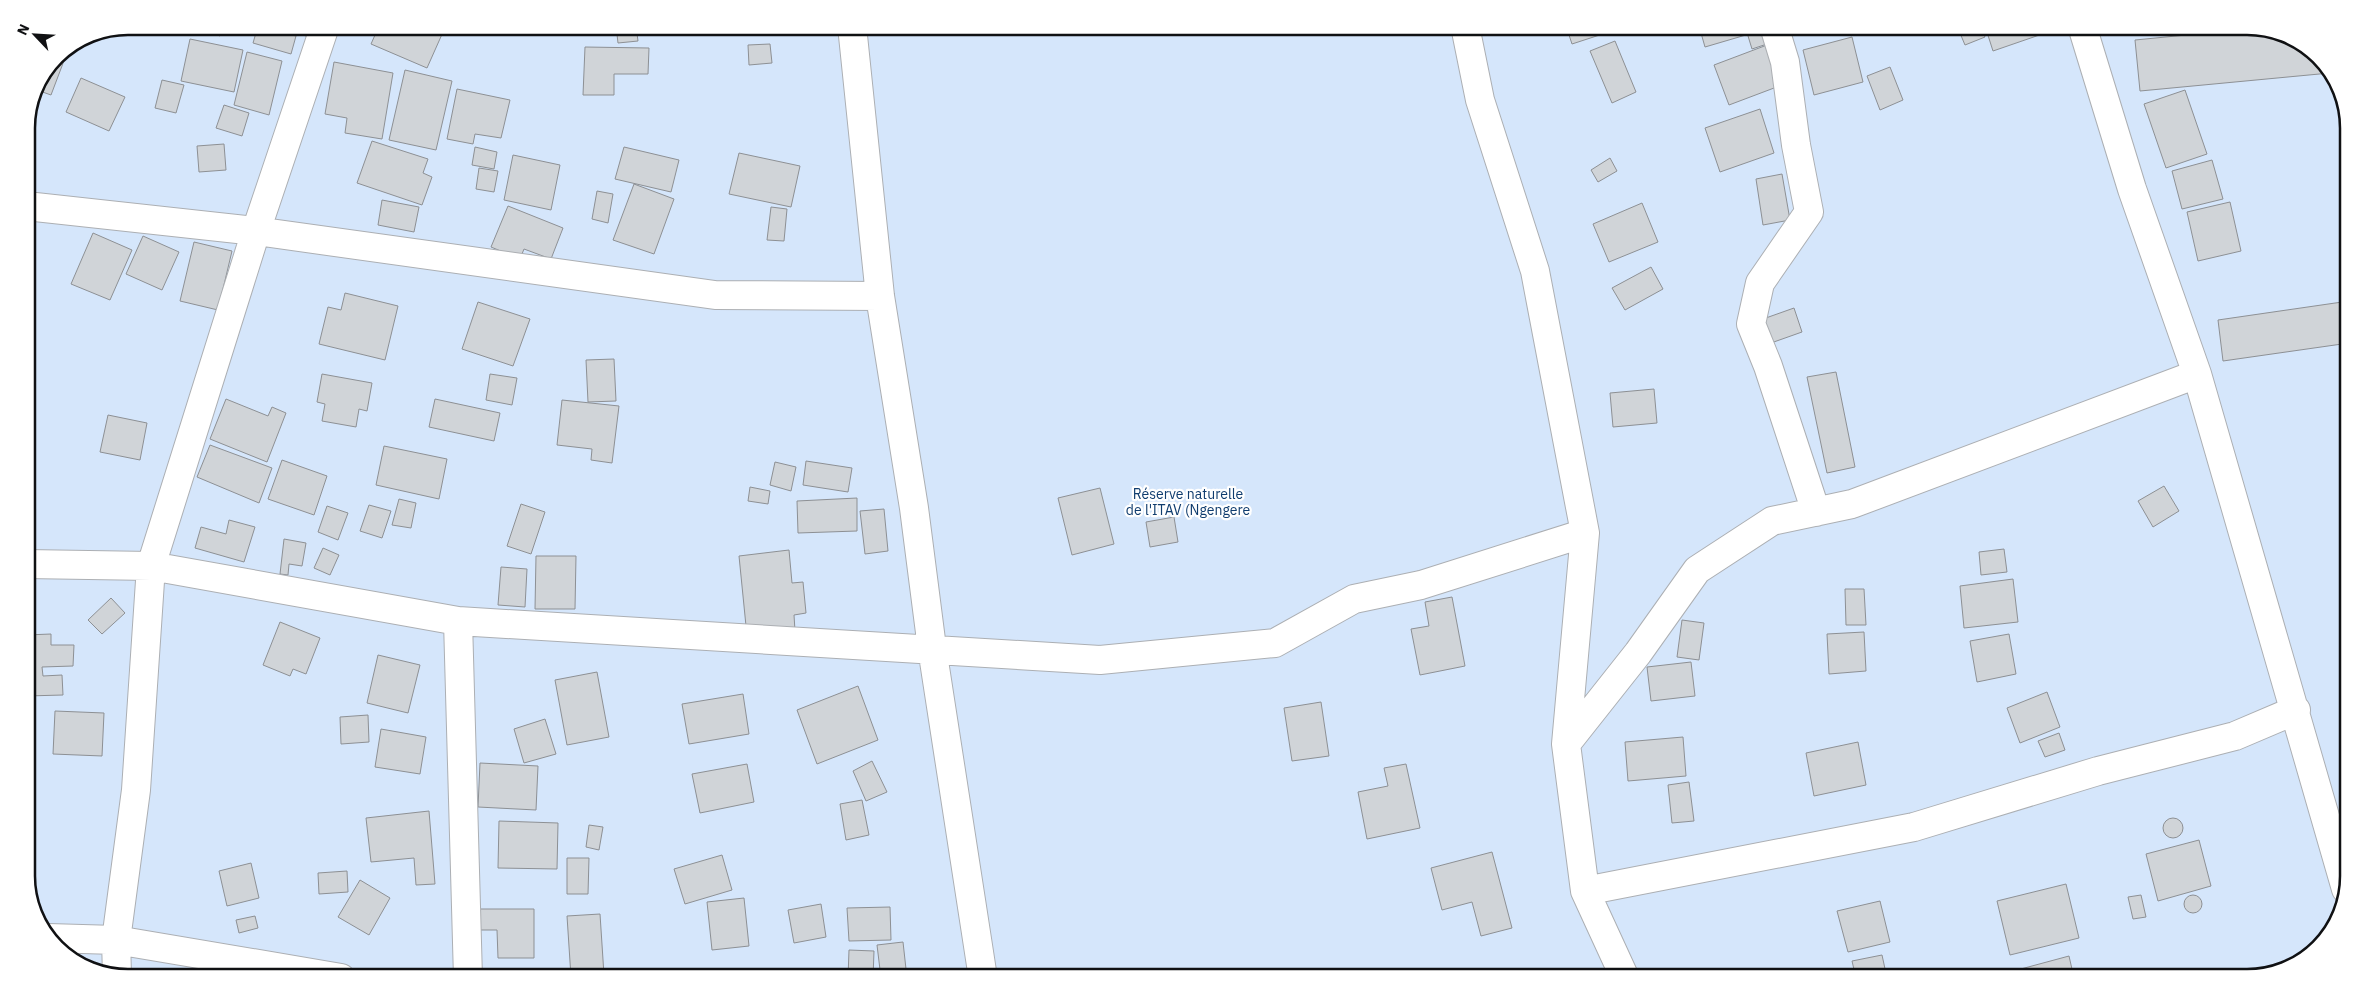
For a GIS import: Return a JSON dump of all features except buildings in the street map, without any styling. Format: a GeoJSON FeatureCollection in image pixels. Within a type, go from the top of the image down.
{"type":"FeatureCollection","features":[{"type":"Feature","properties":{"kind":"street"},"geometry":{"type":"LineString","coordinates":[[117,968],[116,940],[136,790],[151,566],[256,230],[323,35]]}},
{"type":"Feature","properties":{"kind":"street"},"geometry":{"type":"LineString","coordinates":[[853,35],[880,296],[914,508],[932,648],[983,969]]}},
{"type":"Feature","properties":{"kind":"street"},"geometry":{"type":"LineString","coordinates":[[1467,35],[1480,100],[1535,271],[1585,533],[1566,744],[1585,891],[1621,969]]}},
{"type":"Feature","properties":{"kind":"street"},"geometry":{"type":"LineString","coordinates":[[1777,35],[1785,62],[1796,145],[1809,212],[1760,283],[1751,324],[1768,366],[1816,512]]}},
{"type":"Feature","properties":{"kind":"street"},"geometry":{"type":"LineString","coordinates":[[2085,35],[2132,189],[2197,374],[2296,710],[2340,868]]}},
{"type":"Feature","properties":{"kind":"street"},"geometry":{"type":"LineString","coordinates":[[35,207],[256,230],[714,295],[880,296]]}},
{"type":"Feature","properties":{"kind":"street"},"geometry":{"type":"LineString","coordinates":[[1566,744],[1638,653],[1697,570],[1772,521],[1860,501],[2197,374]]}},
{"type":"Feature","properties":{"kind":"street"},"geometry":{"type":"LineString","coordinates":[[35,564],[151,566],[458,621],[932,648],[1100,660],[1275,643],[1354,599],[1421,585],[1585,533]]}},
{"type":"Feature","properties":{"kind":"street"},"geometry":{"type":"LineString","coordinates":[[458,621],[468,969]]}},
{"type":"Feature","properties":{"kind":"street"},"geometry":{"type":"LineString","coordinates":[[1585,891],[1914,827],[2098,771],[2235,736],[2296,710]]}},
{"type":"Feature","properties":{"kind":"street"},"geometry":{"type":"LineString","coordinates":[[59,938],[116,940],[288,969]]}},
{"type":"Feature","properties":{"kind":"green space","name":"Réserve naturelle de l'ITAV (Ngengere"},"geometry":{"type":"Polygon","coordinates":[[[122,35],[2253,35],[2277,40],[2303,54],[2321,72],[2333,93],[2340,122],[2340,882],[2333,911],[2317,937],[2298,953],[2277,964],[2247,969],[128,969],[98,964],[72,950],[54,932],[40,906],[35,882],[35,122],[42,93],[58,67],[82,48],[98,40],[122,35]]]}}]}
